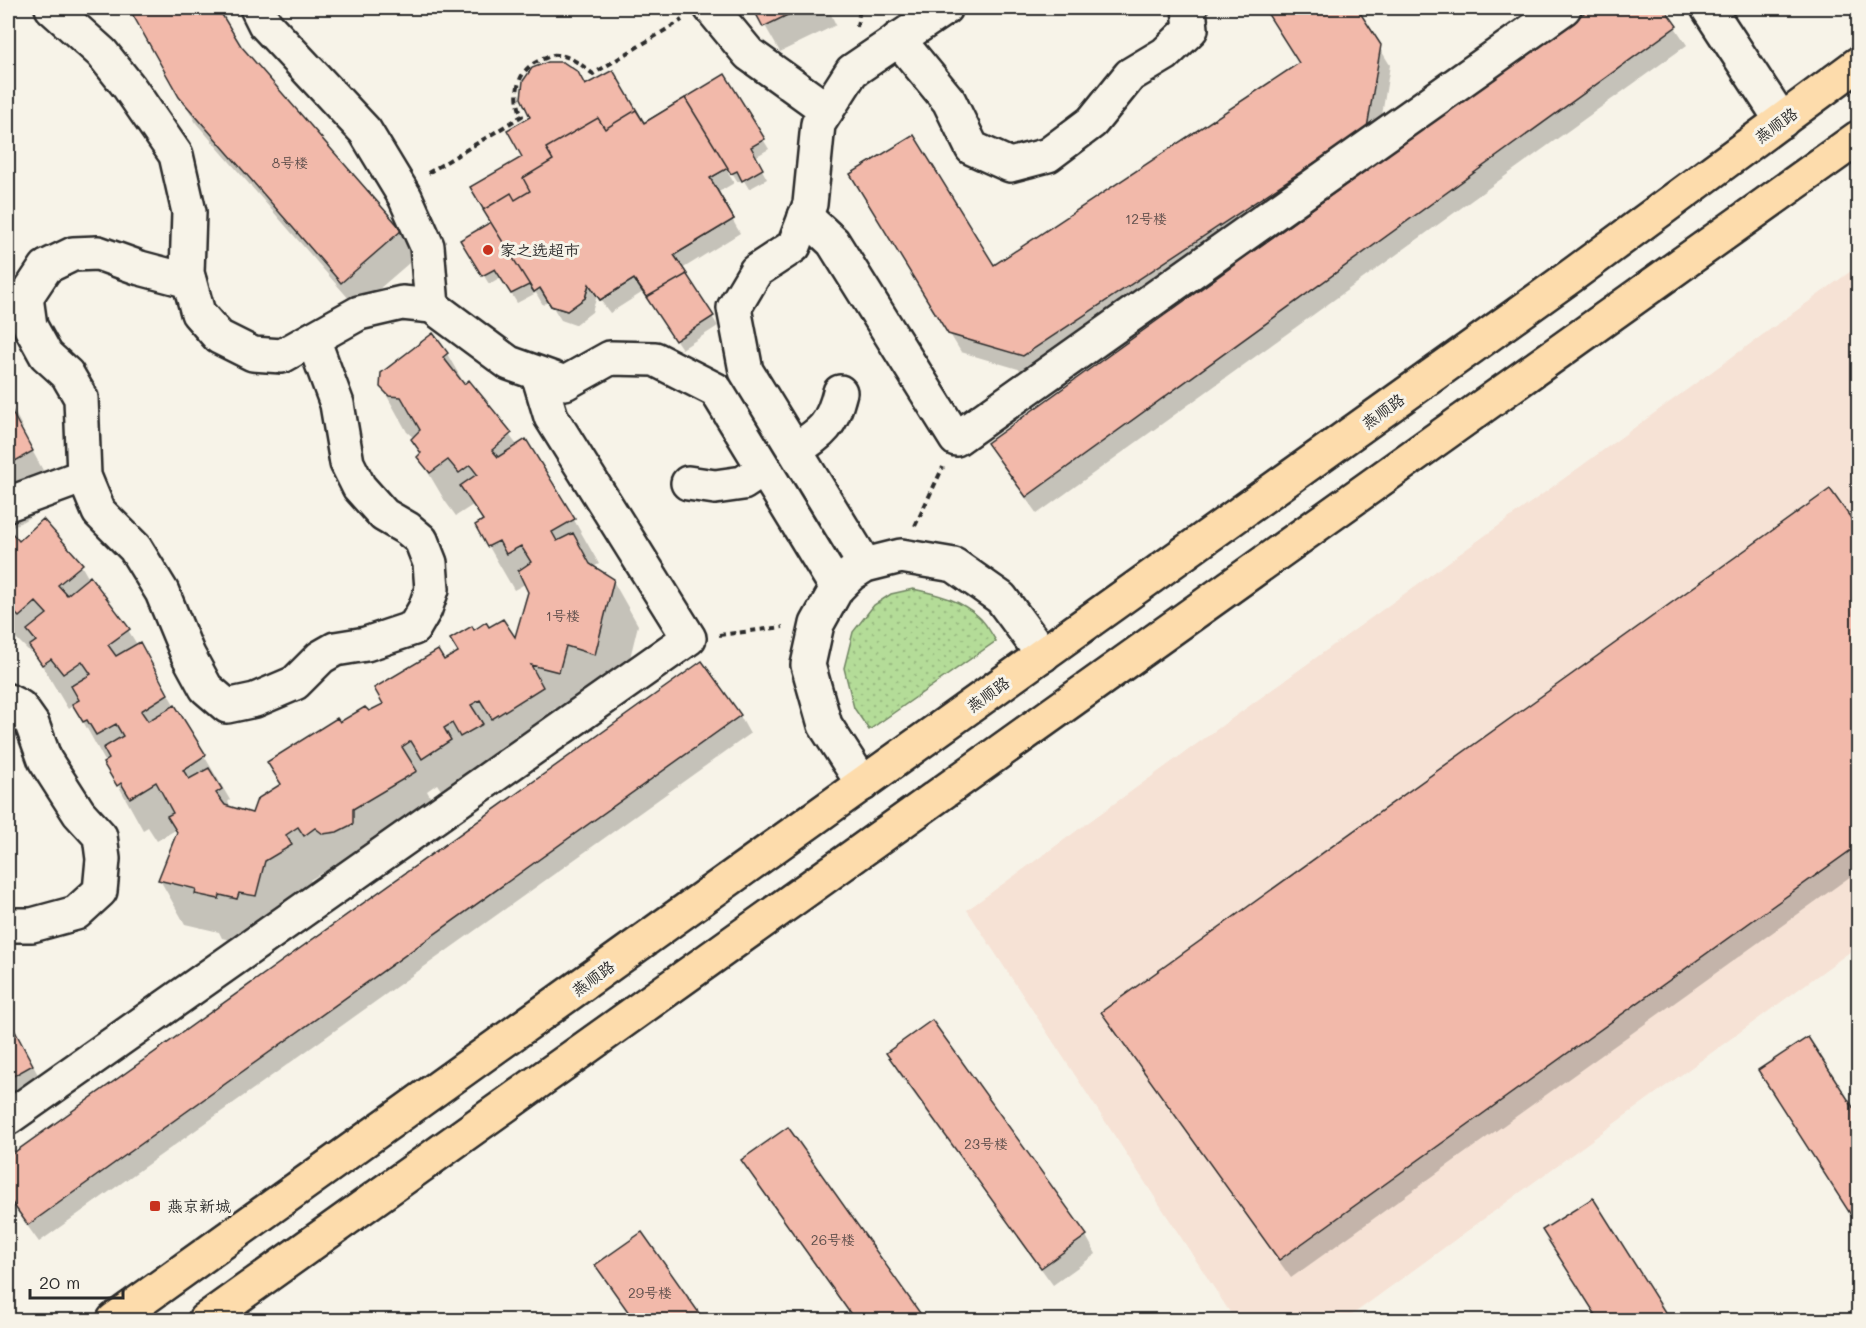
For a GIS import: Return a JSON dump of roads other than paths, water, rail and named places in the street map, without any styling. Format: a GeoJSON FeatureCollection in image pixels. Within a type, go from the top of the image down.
{"type":"FeatureCollection","features":[{"type":"Feature","properties":{"kind":"main road","name":"燕顺路"},"geometry":{"type":"LineString","coordinates":[[114,1320],[1572,276],[1858,65]]}},
{"type":"Feature","properties":{"kind":"main road"},"geometry":{"type":"LineString","coordinates":[[205,1320],[1858,138]]}},
{"type":"Feature","properties":{"kind":"lane"},"geometry":{"type":"LineString","coordinates":[[52,8],[102,53],[176,154],[189,212],[187,273],[198,313],[219,337],[253,354],[282,356],[359,314],[402,303],[432,306],[509,363],[565,383],[610,358],[655,358],[716,390],[837,588]]}},
{"type":"Feature","properties":{"kind":"lane"},"geometry":{"type":"LineString","coordinates":[[257,8],[265,24],[365,131],[401,189],[428,246],[432,306]]}},
{"type":"Feature","properties":{"kind":"lane"},"geometry":{"type":"LineString","coordinates":[[865,565],[746,371],[734,308],[756,271],[794,246],[810,204],[818,124],[852,71],[945,8]]}},
{"type":"Feature","properties":{"kind":"lane"},"geometry":{"type":"LineString","coordinates":[[898,39],[949,101],[972,148],[1010,165],[1048,155],[1092,122],[1130,75],[1165,54],[1191,28],[1190,8]]}},
{"type":"Feature","properties":{"kind":"lane"},"geometry":{"type":"LineString","coordinates":[[805,216],[833,242],[956,439],[1564,8]]}},
{"type":"Feature","properties":{"kind":"lane"},"geometry":{"type":"LineString","coordinates":[[1715,13],[1782,121]]}},
{"type":"Feature","properties":{"kind":"lane"},"geometry":{"type":"LineString","coordinates":[[697,14],[827,110]]}},
{"type":"Feature","properties":{"kind":"lane"},"geometry":{"type":"LineString","coordinates":[[189,281],[140,268],[98,253],[73,254],[46,267],[26,297],[19,315],[46,355],[67,374],[81,398],[84,476],[99,512],[135,549],[162,592],[188,655],[206,688],[226,706],[255,700],[295,683],[321,657],[334,649],[366,644],[414,628],[432,589],[430,563],[421,540],[408,529],[384,515],[359,487],[347,463],[337,404],[313,339]]}},
{"type":"Feature","properties":{"kind":"lane"},"geometry":{"type":"LineString","coordinates":[[716,390],[746,371]]}},
{"type":"Feature","properties":{"kind":"lane"},"geometry":{"type":"LineString","coordinates":[[8,1118],[689,638],[551,417],[538,374]]}},
{"type":"Feature","properties":{"kind":"lane"},"geometry":{"type":"LineString","coordinates":[[795,450],[819,434],[835,414],[840,392]]}},
{"type":"Feature","properties":{"kind":"lane"},"geometry":{"type":"LineString","coordinates":[[688,483],[715,487],[742,483],[764,469]]}},
{"type":"Feature","properties":{"kind":"lane"},"geometry":{"type":"LineString","coordinates":[[8,504],[84,476]]}},
{"type":"Feature","properties":{"kind":"lane"},"geometry":{"type":"LineString","coordinates":[[863,784],[825,724],[808,665],[817,624],[837,588],[851,574],[865,565],[901,556],[954,565],[1001,598],[1043,655]]}},
{"type":"Feature","properties":{"kind":"lane"},"geometry":{"type":"LineString","coordinates":[[8,701],[20,707],[32,724],[45,760],[79,813],[100,836],[104,859],[100,891],[76,913],[32,925],[8,925]]}},
{"type":"Feature","properties":{"kind":"place","name":"家之选超市"},"geometry":{"type":"Point","coordinates":[488,250]}},
{"type":"Feature","properties":{"kind":"place","name":"燕京新城"},"geometry":{"type":"Point","coordinates":[155,1206]}}]}
